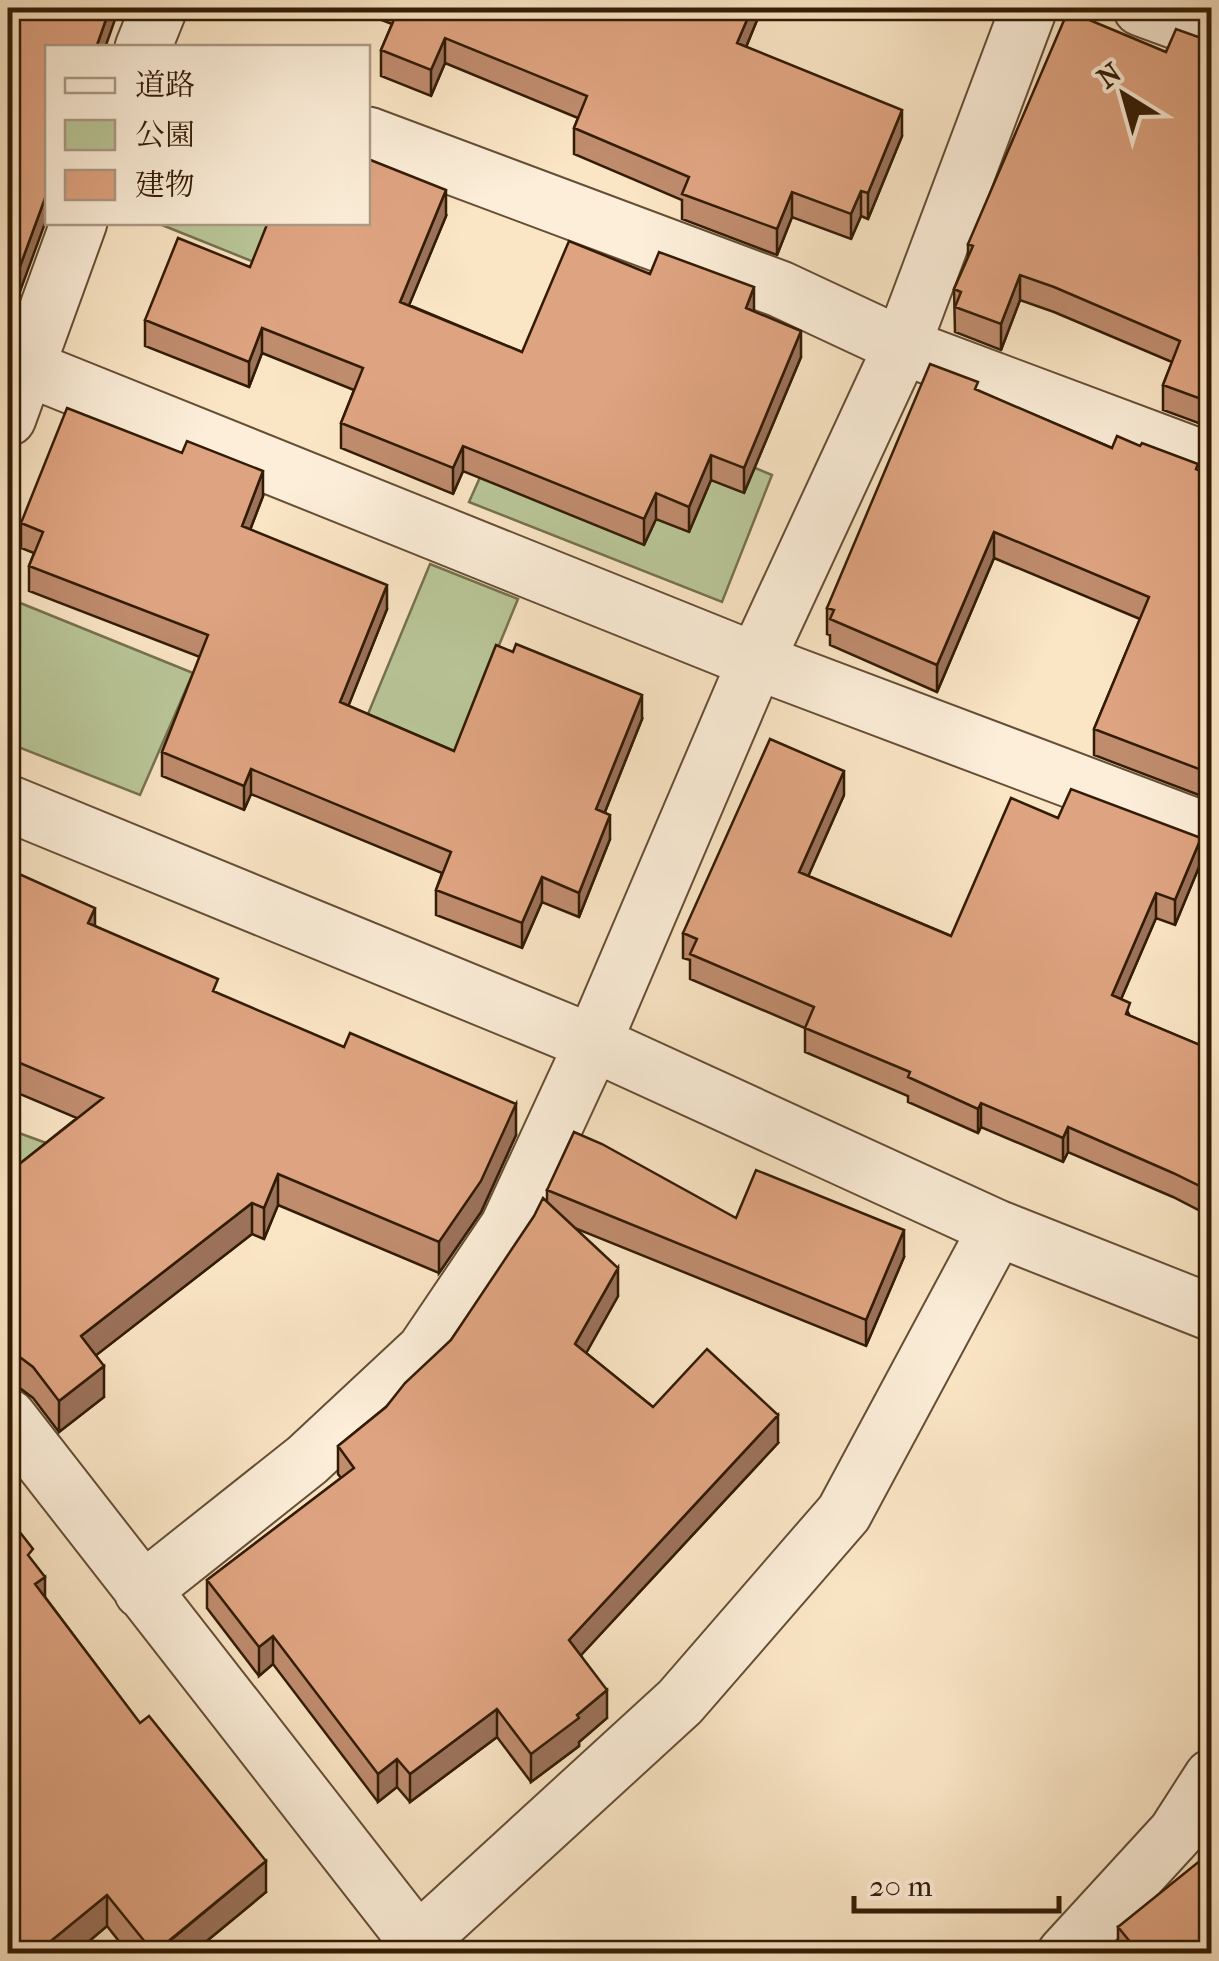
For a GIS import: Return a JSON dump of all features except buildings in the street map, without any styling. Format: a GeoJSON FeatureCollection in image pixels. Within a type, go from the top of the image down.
{"type":"FeatureCollection","features":[{"type":"Feature","properties":{"kind":"street"},"geometry":{"type":"LineString","coordinates":[[145,45],[159,8]]}},
{"type":"Feature","properties":{"kind":"street"},"geometry":{"type":"LineString","coordinates":[[142,1590],[308,1460],[424,1350],[508,1227],[593,1043],[756,661],[902,346],[1029,8]]}},
{"type":"Feature","properties":{"kind":"street"},"geometry":{"type":"LineString","coordinates":[[1141,8],[1212,34]]}},
{"type":"Feature","properties":{"kind":"street"},"geometry":{"type":"LineString","coordinates":[[370,136],[780,289],[902,346],[1212,462]]}},
{"type":"Feature","properties":{"kind":"street"},"geometry":{"type":"LineString","coordinates":[[8,418],[78,225]]}},
{"type":"Feature","properties":{"kind":"street"},"geometry":{"type":"LineString","coordinates":[[25,367],[756,661],[1212,834]]}},
{"type":"Feature","properties":{"kind":"street"},"geometry":{"type":"LineString","coordinates":[[8,803],[593,1043],[998,1228],[1212,1313]]}},
{"type":"Feature","properties":{"kind":"street"},"geometry":{"type":"LineString","coordinates":[[8,1417],[422,1948],[680,1702],[844,1514],[998,1228]]}},
{"type":"Feature","properties":{"kind":"street"},"geometry":{"type":"LineString","coordinates":[[1064,1954],[1176,1833],[1212,1777]]}},
{"type":"Feature","properties":{"kind":"green space"},"geometry":{"type":"Polygon","coordinates":[[[162,225],[275,225],[259,264],[162,225]]]}},
{"type":"Feature","properties":{"kind":"green space"},"geometry":{"type":"Polygon","coordinates":[[[526,374],[772,475],[722,602],[469,502],[526,374]]]}},
{"type":"Feature","properties":{"kind":"green space"},"geometry":{"type":"Polygon","coordinates":[[[430,564],[518,599],[451,762],[363,726],[430,564]]]}},
{"type":"Feature","properties":{"kind":"green space"},"geometry":{"type":"Polygon","coordinates":[[[8,598],[193,673],[140,795],[8,743],[8,598]]]}},
{"type":"Feature","properties":{"kind":"green space"},"geometry":{"type":"Polygon","coordinates":[[[8,1129],[68,1151],[8,1196],[8,1129]]]}}]}
